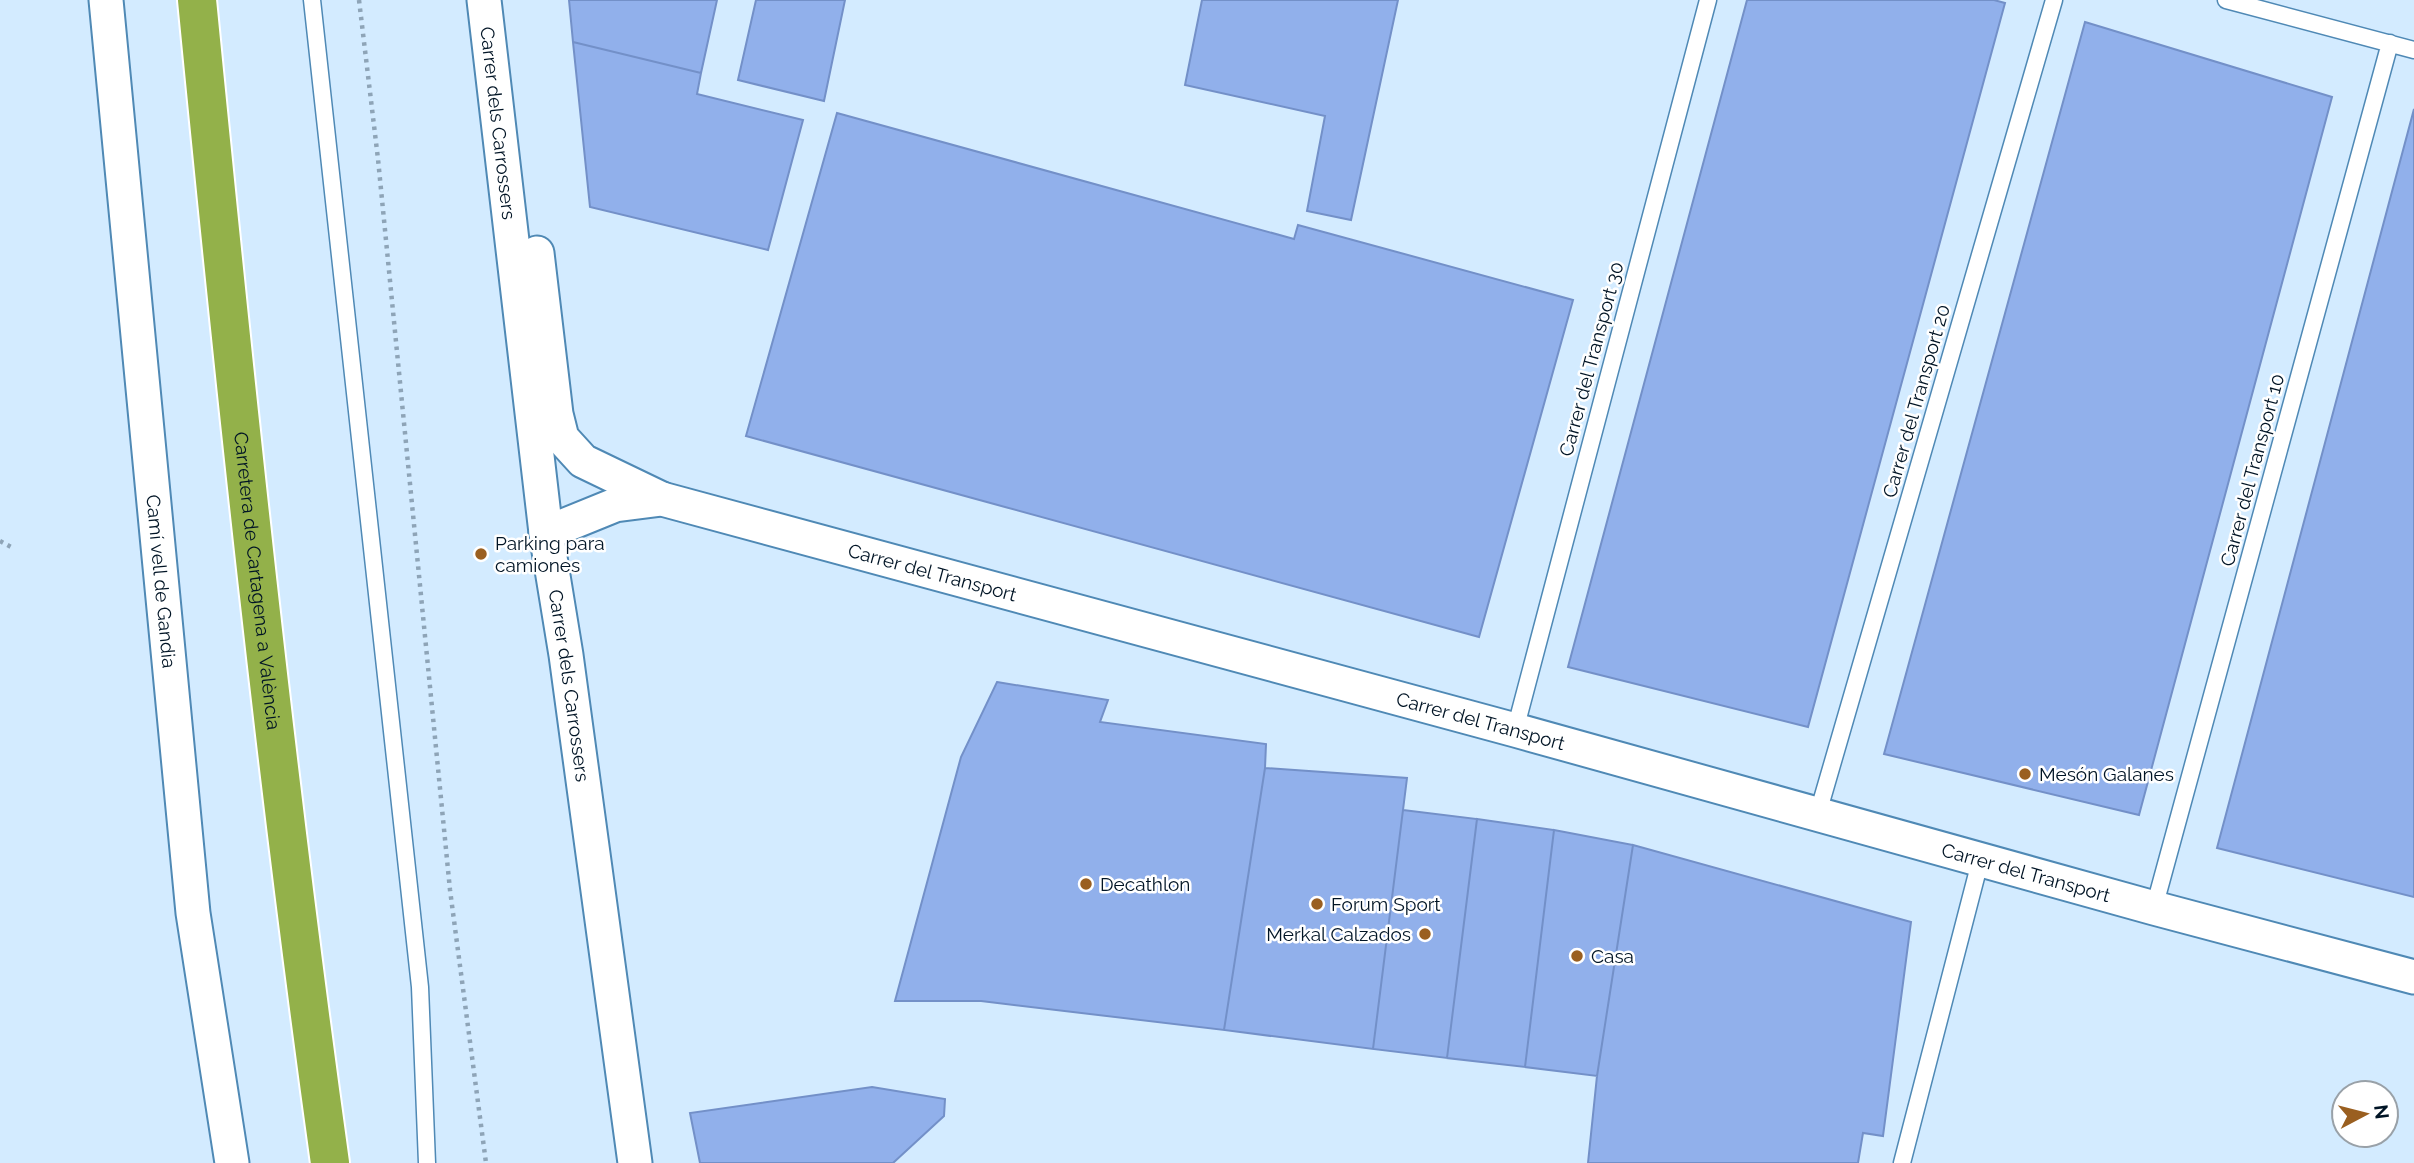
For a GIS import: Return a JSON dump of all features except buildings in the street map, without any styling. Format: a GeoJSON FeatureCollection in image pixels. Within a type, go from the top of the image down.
{"type":"FeatureCollection","features":[{"type":"Feature","properties":{"kind":"highway","name":"Carretera de Cartagena a València"},"geometry":{"type":"LineString","coordinates":[[197,0],[257,572],[311,1022],[331,1163]]}},
{"type":"Feature","properties":{"kind":"street","name":"Camí vell de Gandia"},"geometry":{"type":"LineString","coordinates":[[106,0],[193,913],[232,1163]]}},
{"type":"Feature","properties":{"kind":"street","name":"Carrer dels Carrossers"},"geometry":{"type":"LineString","coordinates":[[484,0],[546,533],[568,668],[635,1163]]}},
{"type":"Feature","properties":{"kind":"street","name":"Carrer dels Carrossers"},"geometry":{"type":"LineString","coordinates":[[507,0],[556,414],[562,438],[583,461],[662,499]]}},
{"type":"Feature","properties":{"kind":"street","name":"Carrer del Transport"},"geometry":{"type":"LineString","coordinates":[[546,533],[615,505],[662,499],[2414,977]]}},
{"type":"Feature","properties":{"kind":"lane"},"geometry":{"type":"LineString","coordinates":[[312,0],[420,987],[426,1163]]}},
{"type":"Feature","properties":{"kind":"lane","name":"Carrer del Transport 30"},"geometry":{"type":"LineString","coordinates":[[1515,730],[1708,0]]}},
{"type":"Feature","properties":{"kind":"lane","name":"Carrer del Transport 20"},"geometry":{"type":"LineString","coordinates":[[1818,813],[2054,0]]}},
{"type":"Feature","properties":{"kind":"lane"},"geometry":{"type":"LineString","coordinates":[[2226,0],[2414,50]]}},
{"type":"Feature","properties":{"kind":"lane","name":"Carrer del Transport 10"},"geometry":{"type":"LineString","coordinates":[[2154,908],[2390,43]]}},
{"type":"Feature","properties":{"kind":"lane"},"geometry":{"type":"LineString","coordinates":[[1902,1163],[1980,858]]}},
{"type":"Feature","properties":{"kind":"path"},"geometry":{"type":"LineString","coordinates":[[359,0],[379,159],[450,890],[486,1163]]}},
{"type":"Feature","properties":{"kind":"path"},"geometry":{"type":"LineString","coordinates":[[0,541],[13,548]]}},
{"type":"Feature","properties":{"kind":"place","name":"Parking para camiones"},"geometry":{"type":"Point","coordinates":[481,554]}},
{"type":"Feature","properties":{"kind":"place","name":"Mesón Galanes"},"geometry":{"type":"Point","coordinates":[2025,774]}},
{"type":"Feature","properties":{"kind":"place","name":"Decathlon"},"geometry":{"type":"Point","coordinates":[1086,884]}},
{"type":"Feature","properties":{"kind":"place","name":"Forum Sport"},"geometry":{"type":"Point","coordinates":[1317,904]}},
{"type":"Feature","properties":{"kind":"place","name":"Merkal Calzados"},"geometry":{"type":"Point","coordinates":[1425,934]}},
{"type":"Feature","properties":{"kind":"place","name":"Casa"},"geometry":{"type":"Point","coordinates":[1577,956]}}]}
